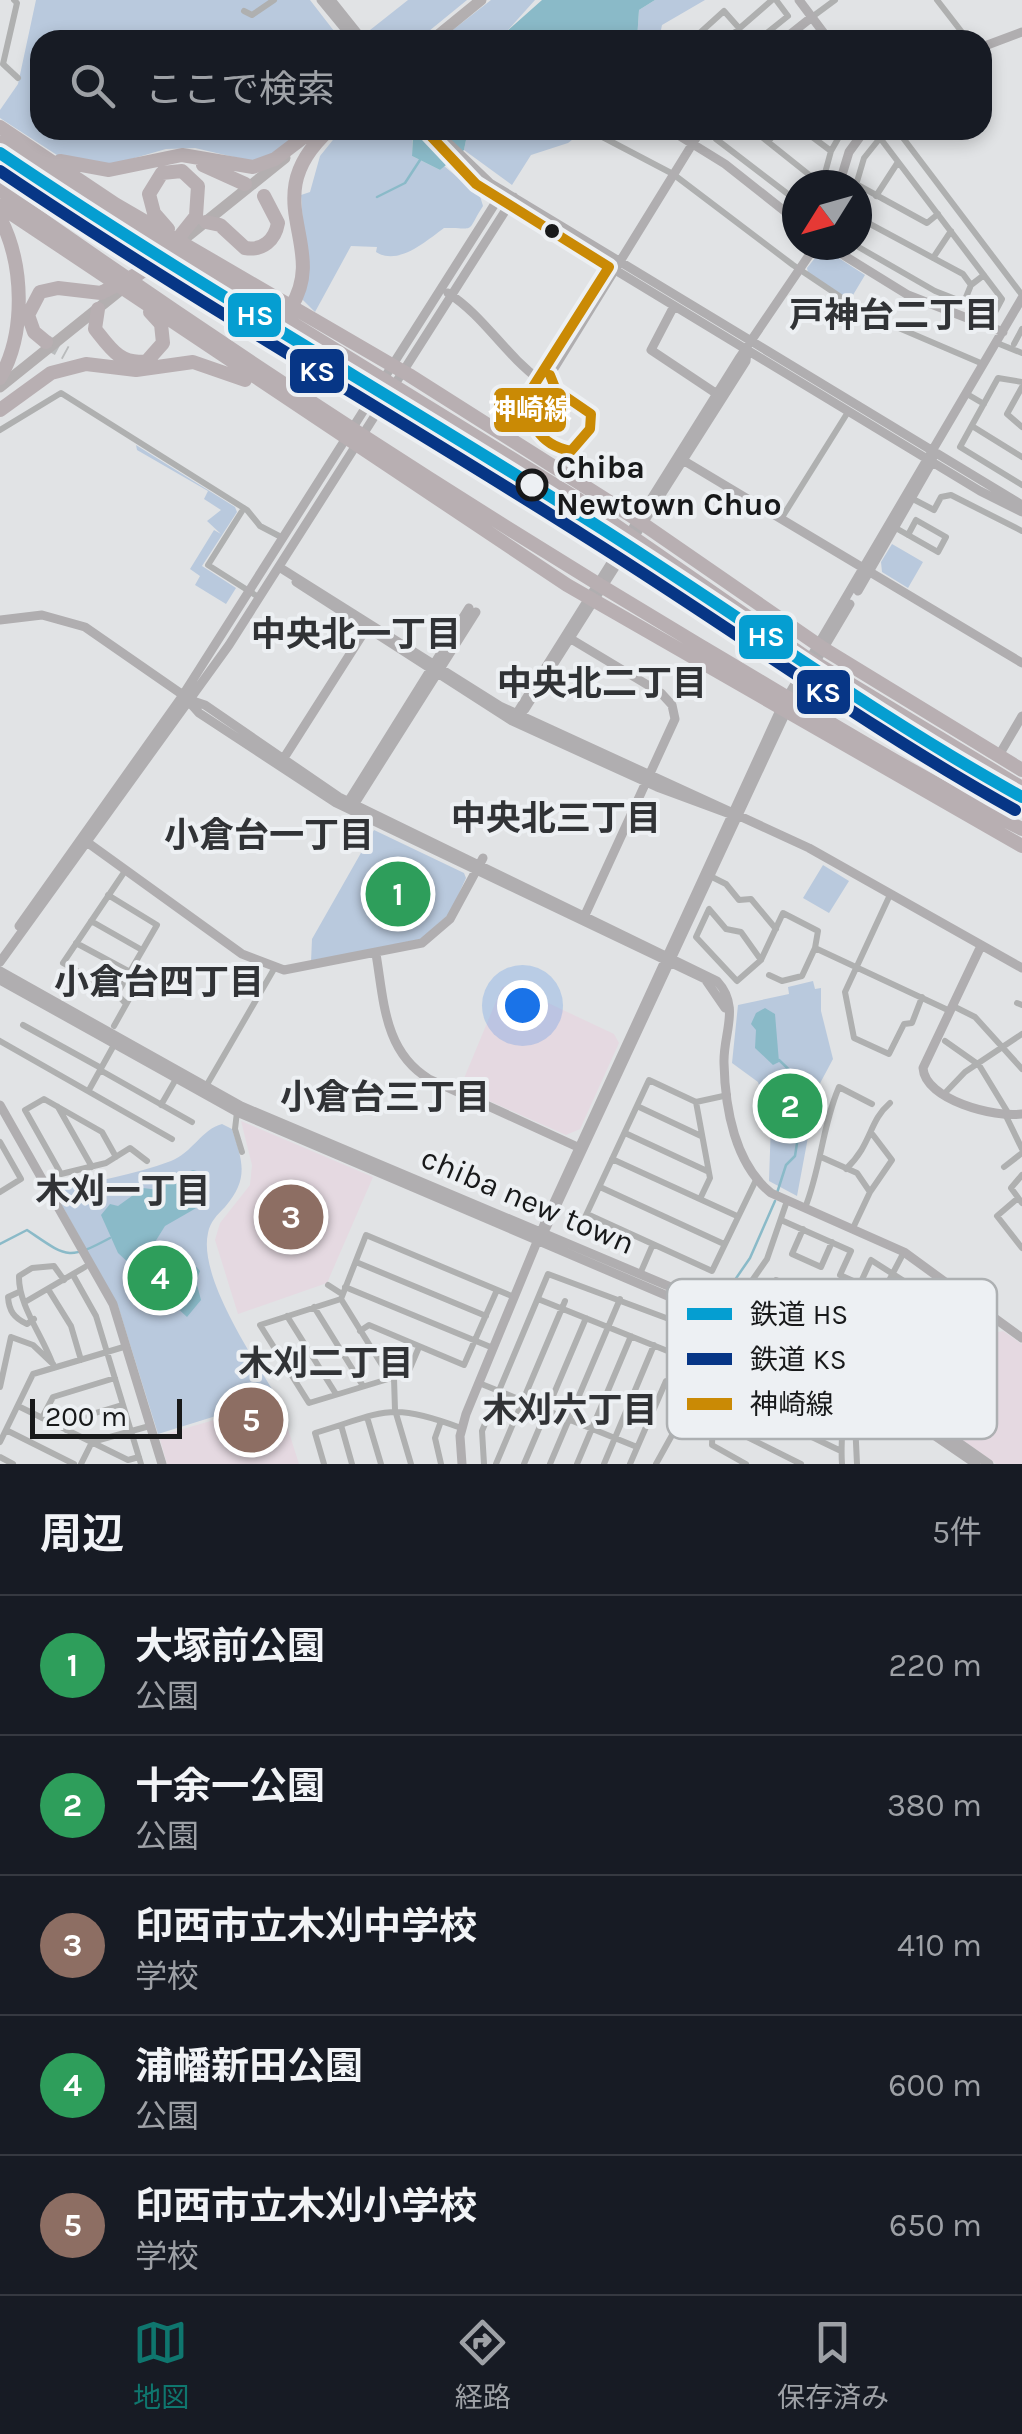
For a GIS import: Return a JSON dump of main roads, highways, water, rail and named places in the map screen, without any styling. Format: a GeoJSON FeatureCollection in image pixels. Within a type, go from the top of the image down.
{"type":"FeatureCollection","features":[{"type":"Feature","properties":{"kind":"highway"},"geometry":{"type":"LineString","coordinates":[[0,125],[71,166],[110,170],[182,155],[253,167],[275,160],[302,140]]}},
{"type":"Feature","properties":{"kind":"highway"},"geometry":{"type":"LineString","coordinates":[[0,125],[115,204],[630,515],[819,651],[1022,770]]}},
{"type":"Feature","properties":{"kind":"highway"},"geometry":{"type":"LineString","coordinates":[[291,308],[302,277],[295,172],[318,140]]}},
{"type":"Feature","properties":{"kind":"highway"},"geometry":{"type":"LineString","coordinates":[[0,143],[579,500],[804,656],[1022,788]]}},
{"type":"Feature","properties":{"kind":"highway"},"geometry":{"type":"LineString","coordinates":[[148,163],[196,162],[245,184]]}},
{"type":"Feature","properties":{"kind":"highway"},"geometry":{"type":"LineString","coordinates":[[165,254],[188,231],[200,205],[198,186],[182,172],[162,173],[149,194],[159,220],[255,286]]}},
{"type":"Feature","properties":{"kind":"highway"},"geometry":{"type":"LineString","coordinates":[[0,190],[376,443],[577,571],[917,772],[1022,829]]}},
{"type":"Feature","properties":{"kind":"highway"},"geometry":{"type":"LineString","coordinates":[[206,222],[220,226],[238,244],[258,248],[275,236],[278,223],[264,196]]}},
{"type":"Feature","properties":{"kind":"highway"},"geometry":{"type":"LineString","coordinates":[[0,206],[307,415]]}},
{"type":"Feature","properties":{"kind":"highway"},"geometry":{"type":"LineString","coordinates":[[0,218],[12,248],[18,316],[14,348],[0,378]]}},
{"type":"Feature","properties":{"kind":"highway"},"geometry":{"type":"LineString","coordinates":[[74,256],[154,314],[164,334],[159,352],[141,363],[122,359],[95,329],[103,300],[143,271]]}},
{"type":"Feature","properties":{"kind":"highway"},"geometry":{"type":"LineString","coordinates":[[46,342],[34,332],[28,315],[40,292],[58,288],[103,300]]}},
{"type":"Feature","properties":{"kind":"highway"},"geometry":{"type":"LineString","coordinates":[[66,353],[92,363],[136,370],[173,363],[207,364],[307,415],[567,585],[1022,846]]}},
{"type":"Feature","properties":{"kind":"highway"},"geometry":{"type":"LineString","coordinates":[[0,410],[50,373],[92,363]]}},
{"type":"Feature","properties":{"kind":"main road"},"geometry":{"type":"LineString","coordinates":[[444,30],[482,0]]}},
{"type":"Feature","properties":{"kind":"main road"},"geometry":{"type":"LineString","coordinates":[[188,231],[206,222],[304,140]]}},
{"type":"Feature","properties":{"kind":"main road"},"geometry":{"type":"LineString","coordinates":[[143,271],[165,254]]}},
{"type":"Feature","properties":{"kind":"main road"},"geometry":{"type":"LineString","coordinates":[[0,387],[103,300]]}},
{"type":"Feature","properties":{"kind":"waterway"},"geometry":{"type":"LineString","coordinates":[[377,197],[405,183],[420,160]]}},
{"type":"Feature","properties":{"kind":"waterway"},"geometry":{"type":"LineString","coordinates":[[777,1193],[786,1165],[795,1156],[806,1086],[779,1060]]}},
{"type":"Feature","properties":{"kind":"waterway"},"geometry":{"type":"LineString","coordinates":[[736,1279],[750,1258],[775,1201]]}},
{"type":"Feature","properties":{"kind":"waterway"},"geometry":{"type":"LineString","coordinates":[[0,1244],[27,1230],[51,1246],[75,1253],[110,1238]]}},
{"type":"Feature","properties":{"kind":"tunnel"},"geometry":{"type":"LineString","coordinates":[[46,342],[66,353]]}},
{"type":"Feature","properties":{"kind":"rail line","name":"HS"},"geometry":{"type":"LineString","coordinates":[[0,153],[147,249],[596,525],[913,733],[1022,797]]}},
{"type":"Feature","properties":{"kind":"rail line","name":"KS"},"geometry":{"type":"LineString","coordinates":[[0,171],[586,537],[905,745],[1015,810]]}},
{"type":"Feature","properties":{"kind":"place","name":"Chiba Newtown Chuo"},"geometry":{"type":"Point","coordinates":[532,485]}},
{"type":"Feature","properties":{"kind":"place","name":"大塚前公園"},"geometry":{"type":"Point","coordinates":[398,894]}},
{"type":"Feature","properties":{"kind":"place","name":"十余一公園"},"geometry":{"type":"Point","coordinates":[790,1106]}},
{"type":"Feature","properties":{"kind":"place","name":"印西市立木刈中学校"},"geometry":{"type":"Point","coordinates":[291,1217]}},
{"type":"Feature","properties":{"kind":"place","name":"浦幡新田公園"},"geometry":{"type":"Point","coordinates":[160,1278]}},
{"type":"Feature","properties":{"kind":"place","name":"印西市立木刈小学校"},"geometry":{"type":"Point","coordinates":[251,1420]}},
{"type":"Feature","properties":{"kind":"district","name":"戸神台二丁目"},"geometry":{"type":"Point","coordinates":[894,315]}},
{"type":"Feature","properties":{"kind":"district","name":"中央北一丁目"},"geometry":{"type":"Point","coordinates":[356,634]}},
{"type":"Feature","properties":{"kind":"district","name":"中央北二丁目"},"geometry":{"type":"Point","coordinates":[602,683]}},
{"type":"Feature","properties":{"kind":"district","name":"中央北三丁目"},"geometry":{"type":"Point","coordinates":[556,818]}},
{"type":"Feature","properties":{"kind":"district","name":"小倉台一丁目"},"geometry":{"type":"Point","coordinates":[269,835]}},
{"type":"Feature","properties":{"kind":"district","name":"小倉台四丁目"},"geometry":{"type":"Point","coordinates":[159,982]}},
{"type":"Feature","properties":{"kind":"district","name":"小倉台三丁目"},"geometry":{"type":"Point","coordinates":[385,1097]}},
{"type":"Feature","properties":{"kind":"district","name":"木刈一丁目"},"geometry":{"type":"Point","coordinates":[123,1191]}},
{"type":"Feature","properties":{"kind":"district","name":"木刈二丁目"},"geometry":{"type":"Point","coordinates":[326,1363]}},
{"type":"Feature","properties":{"kind":"district","name":"木刈六丁目"},"geometry":{"type":"Point","coordinates":[570,1410]}}]}
